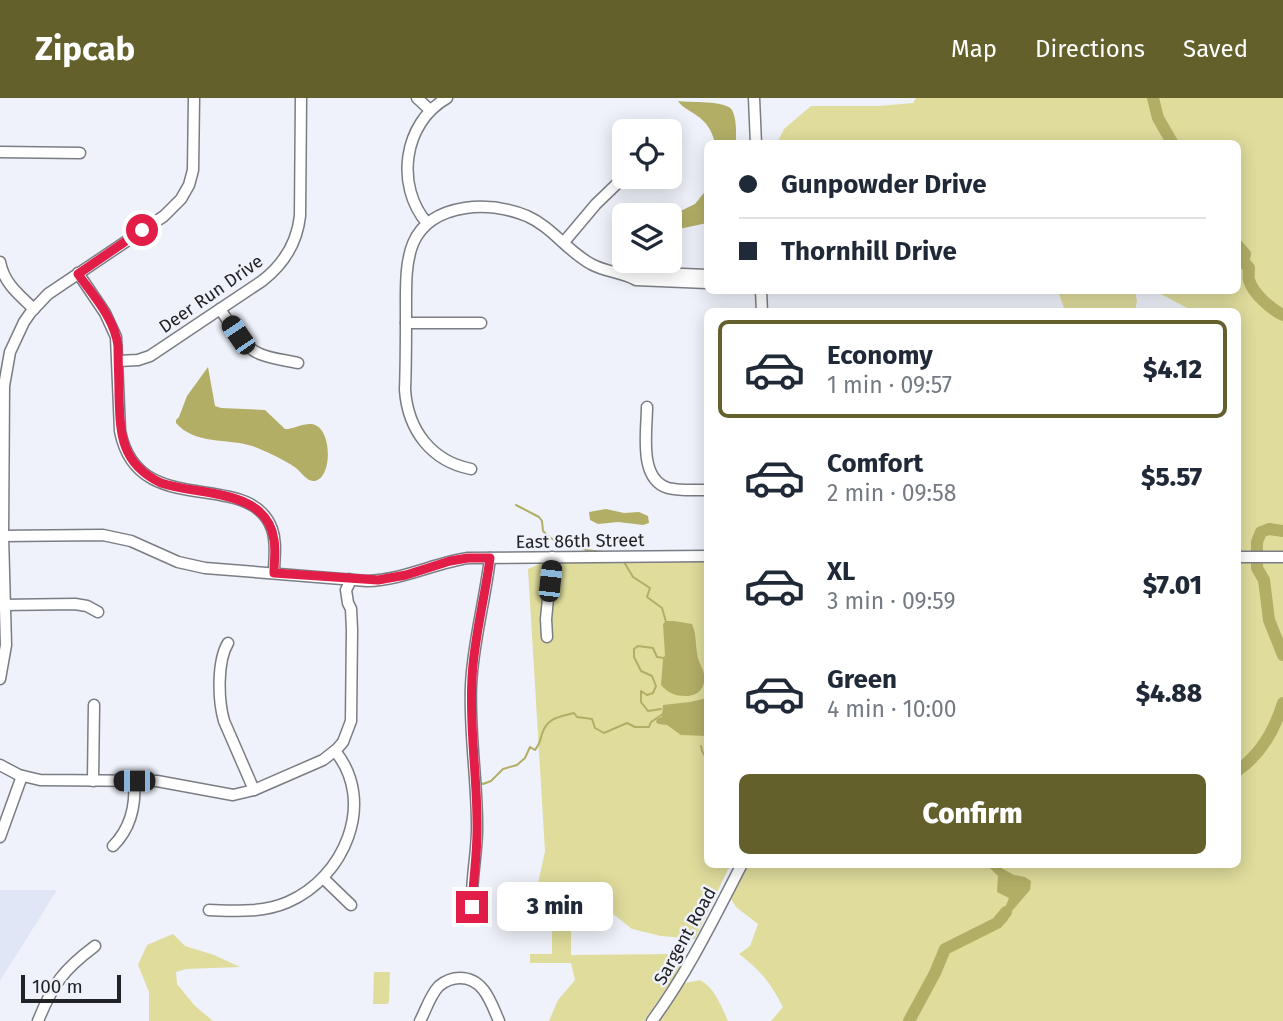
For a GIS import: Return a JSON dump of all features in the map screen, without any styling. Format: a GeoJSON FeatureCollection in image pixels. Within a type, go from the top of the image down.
{"type":"FeatureCollection","features":[{"type":"Feature","properties":{"kind":"street"},"geometry":{"type":"LineString","coordinates":[[0,679],[5,651],[2,536],[5,380],[17,334],[48,294],[164,216],[181,199],[193,170],[194,98]]}},
{"type":"Feature","properties":{"kind":"street","name":"Deer Run Drive"},"geometry":{"type":"LineString","coordinates":[[118,361],[150,356],[274,271],[288,254],[299,225],[301,98]]}},
{"type":"Feature","properties":{"kind":"street"},"geometry":{"type":"LineString","coordinates":[[417,98],[430,110]]}},
{"type":"Feature","properties":{"kind":"street"},"geometry":{"type":"LineString","coordinates":[[428,223],[416,207],[407,165],[416,131],[430,110],[447,98]]}},
{"type":"Feature","properties":{"kind":"street"},"geometry":{"type":"LineString","coordinates":[[754,98],[755,140]]}},
{"type":"Feature","properties":{"kind":"street"},"geometry":{"type":"LineString","coordinates":[[0,152],[80,153]]}},
{"type":"Feature","properties":{"kind":"street"},"geometry":{"type":"LineString","coordinates":[[564,242],[612,189]]}},
{"type":"Feature","properties":{"kind":"street"},"geometry":{"type":"LineString","coordinates":[[471,469],[440,457],[421,436],[411,418],[405,390],[407,260],[413,242],[428,223],[443,214],[474,206],[508,209],[545,226],[577,255],[606,270],[636,280],[704,283]]}},
{"type":"Feature","properties":{"kind":"street"},"geometry":{"type":"LineString","coordinates":[[0,262],[3,275],[11,287],[34,309]]}},
{"type":"Feature","properties":{"kind":"street"},"geometry":{"type":"LineString","coordinates":[[629,276],[636,272],[704,275]]}},
{"type":"Feature","properties":{"kind":"street"},"geometry":{"type":"LineString","coordinates":[[78,274],[114,328],[117,342],[120,431],[131,460],[144,474],[161,483],[239,499],[256,507],[268,521],[274,536],[274,573]]}},
{"type":"Feature","properties":{"kind":"street"},"geometry":{"type":"LineString","coordinates":[[220,309],[248,347],[268,357],[298,363]]}},
{"type":"Feature","properties":{"kind":"street"},"geometry":{"type":"LineString","coordinates":[[406,323],[481,323]]}},
{"type":"Feature","properties":{"kind":"street"},"geometry":{"type":"LineString","coordinates":[[647,407],[647,460],[654,478],[670,488],[704,490]]}},
{"type":"Feature","properties":{"kind":"street","name":"East 86th Street"},"geometry":{"type":"LineString","coordinates":[[2,536],[113,536],[178,562],[205,568],[349,582],[390,579],[468,558],[704,556]]}},
{"type":"Feature","properties":{"kind":"street"},"geometry":{"type":"LineString","coordinates":[[547,637],[546,619],[552,557]]}},
{"type":"Feature","properties":{"kind":"street"},"geometry":{"type":"LineString","coordinates":[[1241,557],[1280,557]]}},
{"type":"Feature","properties":{"kind":"street"},"geometry":{"type":"LineString","coordinates":[[474,916],[472,903],[477,825],[471,685],[477,627],[490,558]]}},
{"type":"Feature","properties":{"kind":"street"},"geometry":{"type":"LineString","coordinates":[[0,765],[22,776],[53,782],[163,782],[227,795],[246,793],[317,763],[335,751],[346,736],[351,721],[351,609],[354,590],[349,582]]}},
{"type":"Feature","properties":{"kind":"street"},"geometry":{"type":"LineString","coordinates":[[3,605],[75,604],[98,612]]}},
{"type":"Feature","properties":{"kind":"street"},"geometry":{"type":"LineString","coordinates":[[228,642],[221,666],[221,710],[254,790]]}},
{"type":"Feature","properties":{"kind":"street"},"geometry":{"type":"LineString","coordinates":[[93,781],[94,705]]}},
{"type":"Feature","properties":{"kind":"street"},"geometry":{"type":"LineString","coordinates":[[209,910],[246,911],[273,907],[301,895],[323,878],[335,864],[350,830],[354,790],[346,766],[335,751]]}},
{"type":"Feature","properties":{"kind":"street"},"geometry":{"type":"LineString","coordinates":[[0,837],[22,776]]}},
{"type":"Feature","properties":{"kind":"street"},"geometry":{"type":"LineString","coordinates":[[113,846],[131,819],[135,801],[134,781]]}},
{"type":"Feature","properties":{"kind":"street","name":"Sargent Road"},"geometry":{"type":"LineString","coordinates":[[652,1021],[690,964],[740,868]]}},
{"type":"Feature","properties":{"kind":"street"},"geometry":{"type":"LineString","coordinates":[[323,878],[351,905]]}},
{"type":"Feature","properties":{"kind":"street"},"geometry":{"type":"LineString","coordinates":[[38,1021],[61,975],[94,946]]}},
{"type":"Feature","properties":{"kind":"street"},"geometry":{"type":"LineString","coordinates":[[420,1021],[439,987],[448,981],[461,978],[474,982],[483,989],[499,1021]]}},
{"type":"Feature","properties":{"kind":"shaded area"},"geometry":{"type":"Polygon","coordinates":[[[916,98],[1283,98],[1283,552],[1241,552],[1241,308],[1187,308],[1161,294],[1241,294],[1241,140],[778,140],[784,129],[811,106],[913,103],[916,98]]]}},
{"type":"Feature","properties":{"kind":"shaded area"},"geometry":{"type":"Polygon","coordinates":[[[678,101],[715,103],[728,107],[735,118],[736,140],[714,140],[706,124],[678,101]]]}},
{"type":"Feature","properties":{"kind":"shaded area"},"geometry":{"type":"Polygon","coordinates":[[[704,193],[704,224],[682,228],[682,210],[695,204],[704,193]]]}},
{"type":"Feature","properties":{"kind":"shaded area"},"geometry":{"type":"Polygon","coordinates":[[[1059,294],[1136,294],[1137,301],[1136,308],[1064,308],[1059,294]]]}},
{"type":"Feature","properties":{"kind":"shaded area"},"geometry":{"type":"Polygon","coordinates":[[[208,367],[215,406],[265,410],[285,429],[309,424],[319,427],[327,443],[328,454],[320,479],[311,481],[288,462],[256,448],[192,435],[176,423],[187,396],[208,367]]]}},
{"type":"Feature","properties":{"kind":"shaded area"},"geometry":{"type":"Polygon","coordinates":[[[606,509],[624,513],[639,512],[648,516],[649,523],[598,524],[590,520],[589,512],[606,509]]]}},
{"type":"Feature","properties":{"kind":"shaded area"},"geometry":{"type":"Polygon","coordinates":[[[1241,560],[1283,560],[1283,1021],[771,1021],[783,1007],[764,978],[739,954],[750,946],[758,924],[736,907],[730,897],[744,868],[1241,868],[1241,560]]]}},
{"type":"Feature","properties":{"kind":"shaded area"},"geometry":{"type":"Polygon","coordinates":[[[544,562],[704,562],[704,868],[729,868],[695,939],[661,936],[632,929],[602,905],[575,896],[530,921],[545,851],[528,569],[544,562]]]}},
{"type":"Feature","properties":{"kind":"shaded area"},"geometry":{"type":"Polygon","coordinates":[[[666,621],[692,624],[704,679],[701,690],[695,694],[675,695],[661,685],[665,655],[663,624],[666,621]]]}},
{"type":"Feature","properties":{"kind":"shaded area"},"geometry":{"type":"Polygon","coordinates":[[[704,699],[704,736],[681,735],[667,725],[656,722],[662,717],[663,705],[704,699]]]}},
{"type":"Feature","properties":{"kind":"shaded area"},"geometry":{"type":"Polygon","coordinates":[[[990,868],[1001,868],[1031,881],[1030,890],[1000,928],[995,919],[1005,908],[1009,898],[997,892],[998,876],[990,868]]]}},
{"type":"Feature","properties":{"kind":"shaded area"},"geometry":{"type":"Polygon","coordinates":[[[0,890],[57,890],[0,981],[0,890]]]}},
{"type":"Feature","properties":{"kind":"shaded area"},"geometry":{"type":"Polygon","coordinates":[[[552,918],[571,918],[571,955],[675,954],[684,957],[685,962],[644,1021],[549,1021],[558,1000],[575,980],[571,963],[530,963],[530,954],[552,954],[552,918]]]}},
{"type":"Feature","properties":{"kind":"shaded area"},"geometry":{"type":"Polygon","coordinates":[[[173,934],[185,946],[240,967],[186,969],[176,972],[177,984],[195,1006],[213,1021],[149,1021],[149,992],[138,965],[147,945],[173,934]]]}},
{"type":"Feature","properties":{"kind":"shaded area"},"geometry":{"type":"Polygon","coordinates":[[[374,972],[390,972],[387,1004],[373,1004],[374,972]]]}},
{"type":"Feature","properties":{"kind":"shaded area"},"geometry":{"type":"Polygon","coordinates":[[[700,980],[714,993],[728,1021],[658,1021],[681,984],[700,980]]]}},
{"type":"Feature","properties":{"kind":"waterway"},"geometry":{"type":"LineString","coordinates":[[1153,98],[1158,118],[1171,140]]}},
{"type":"Feature","properties":{"kind":"waterway"},"geometry":{"type":"LineString","coordinates":[[1241,250],[1245,254],[1243,261],[1249,268],[1249,279],[1254,291],[1283,315]]}},
{"type":"Feature","properties":{"kind":"waterway"},"geometry":{"type":"LineString","coordinates":[[516,505],[539,517],[543,531],[560,544],[574,544],[586,550],[603,552]]}},
{"type":"Feature","properties":{"kind":"waterway"},"geometry":{"type":"LineString","coordinates":[[1283,531],[1269,529],[1261,532],[1257,542],[1257,568],[1264,580],[1269,620],[1283,655]]}},
{"type":"Feature","properties":{"kind":"waterway"},"geometry":{"type":"LineString","coordinates":[[624,562],[633,577],[650,588],[647,597],[662,608],[666,622]]}},
{"type":"Feature","properties":{"kind":"waterway"},"geometry":{"type":"LineString","coordinates":[[661,709],[648,711],[641,702],[641,691],[647,695],[653,693],[656,686],[652,676],[641,671],[634,657],[634,649],[638,646],[653,648],[657,657],[664,658]]}},
{"type":"Feature","properties":{"kind":"waterway"},"geometry":{"type":"LineString","coordinates":[[1241,768],[1266,741],[1283,703]]}},
{"type":"Feature","properties":{"kind":"waterway"},"geometry":{"type":"LineString","coordinates":[[480,782],[483,784],[491,781],[503,769],[517,765],[525,758],[530,747],[535,750],[537,748],[547,724],[559,717],[574,713],[577,717],[592,719],[595,728],[604,733],[627,723],[635,727],[649,727],[651,722],[663,714]]}},
{"type":"Feature","properties":{"kind":"waterway"},"geometry":{"type":"LineString","coordinates":[[701,746],[704,754]]}},
{"type":"Feature","properties":{"kind":"waterway"},"geometry":{"type":"LineString","coordinates":[[909,1021],[945,949],[997,923],[1006,912]]}},
{"type":"Feature","properties":{"kind":"route"},"geometry":{"type":"LineString","coordinates":[[142,230],[78,274],[114,328],[118,346],[120,431],[128,455],[138,467],[161,483],[239,499],[256,507],[268,521],[274,536],[274,573],[378,580],[406,575],[450,561],[490,558],[477,627],[471,685],[477,825],[472,907]]}}]}
